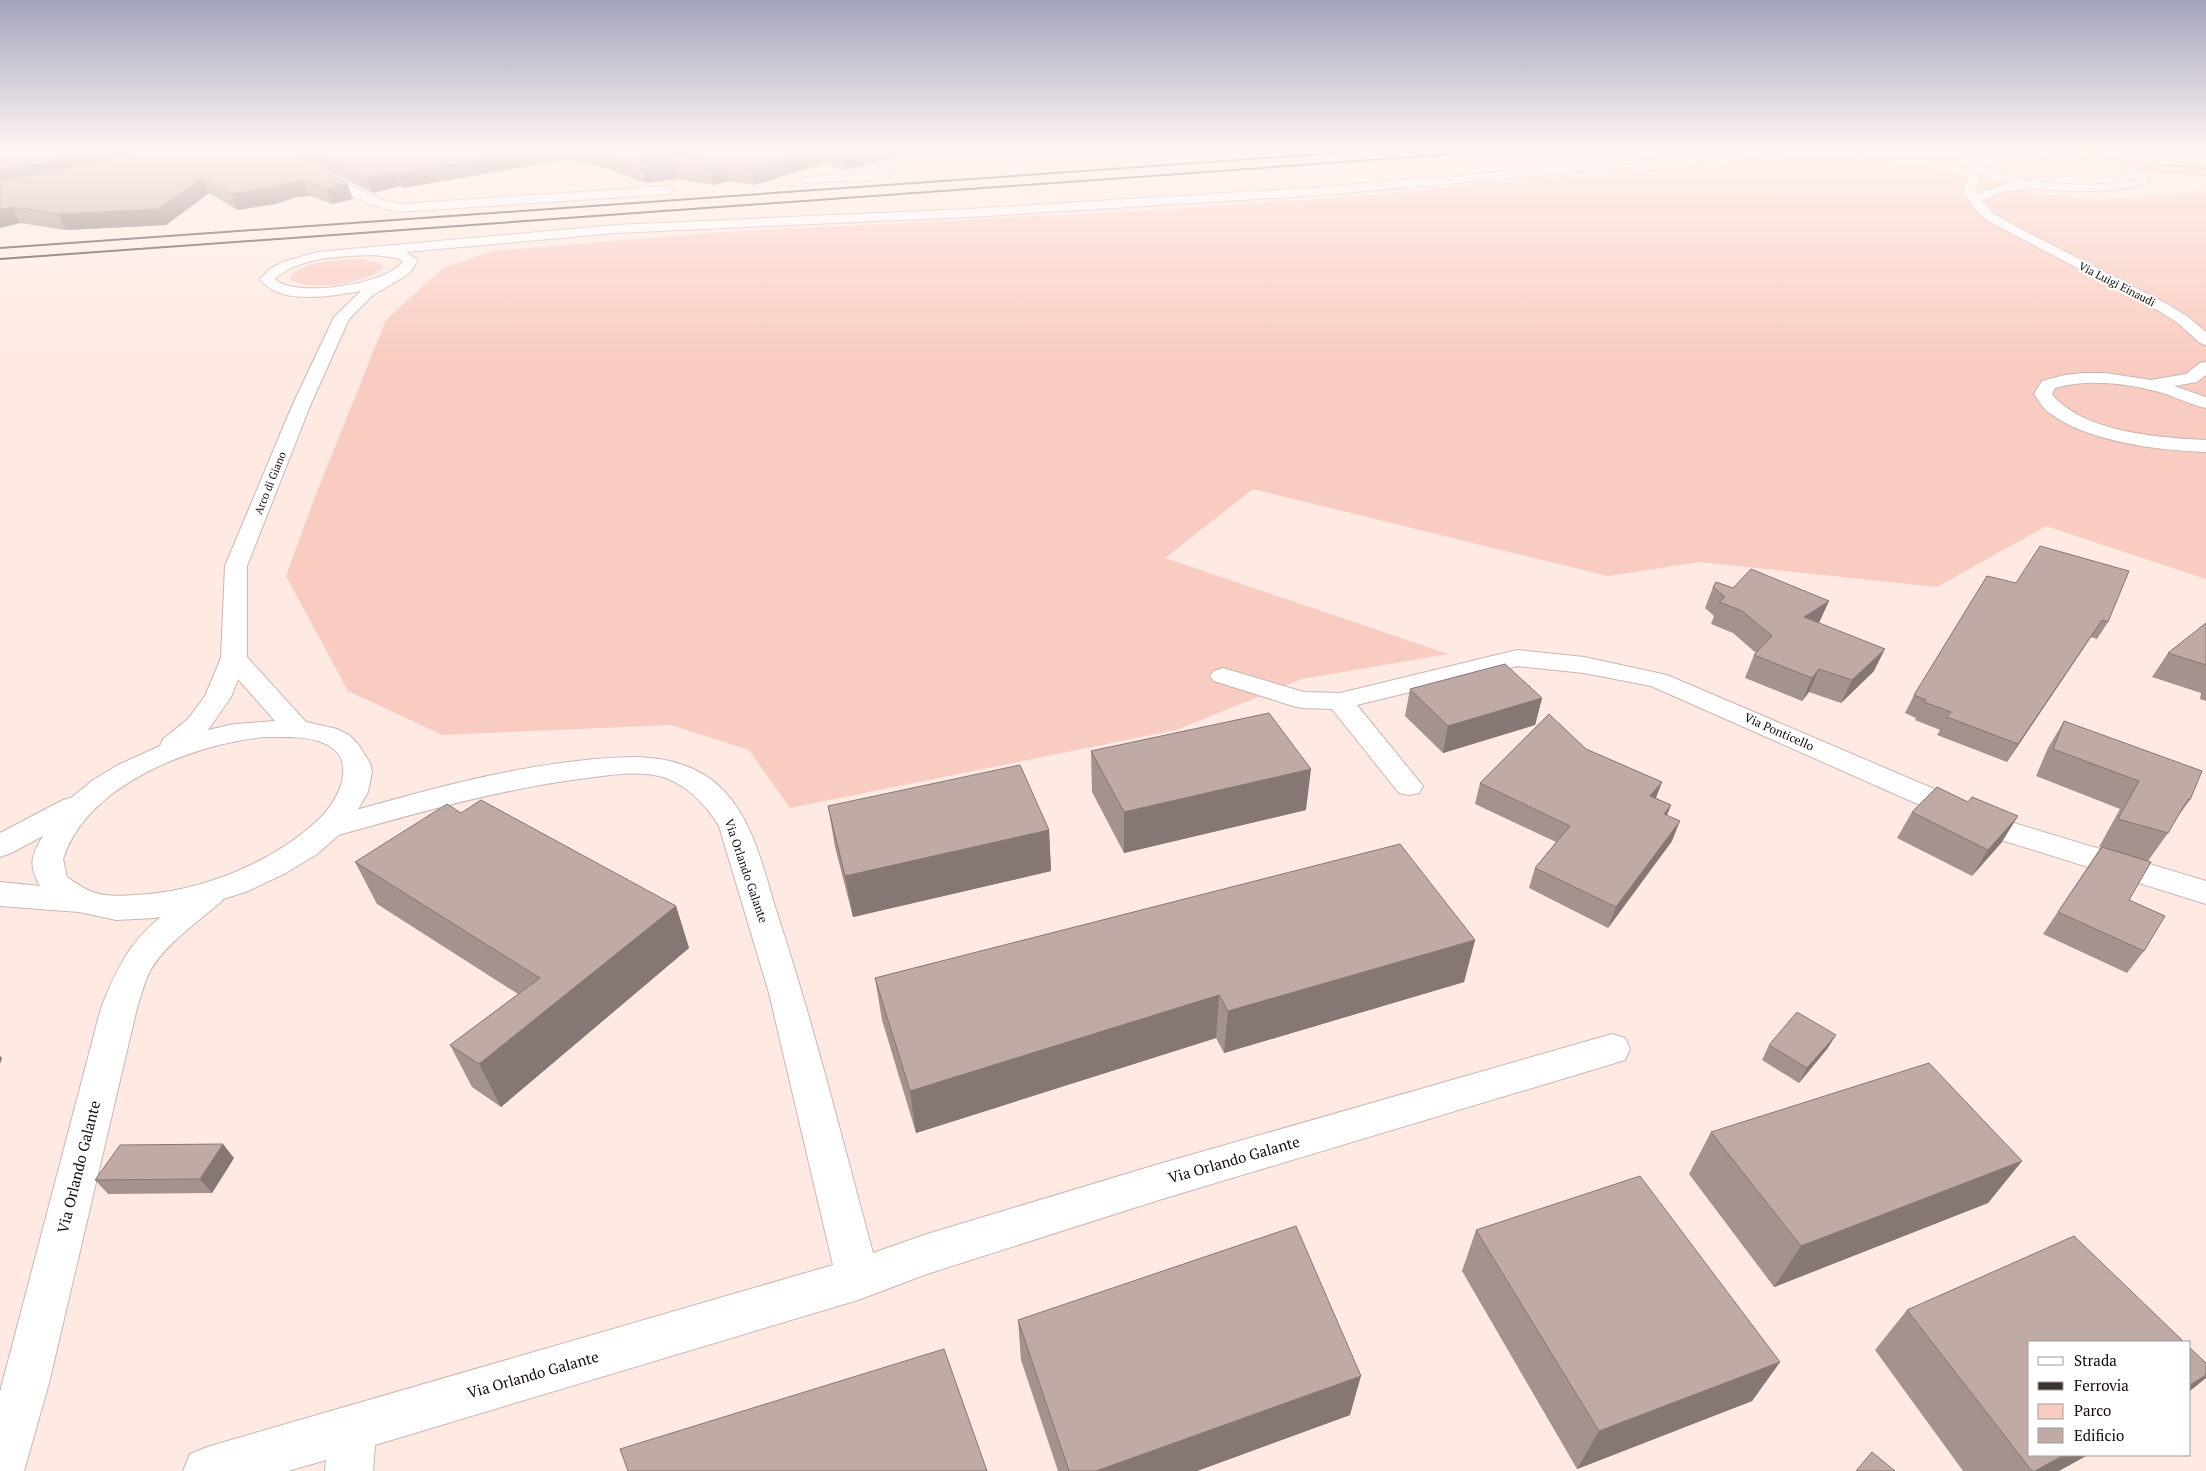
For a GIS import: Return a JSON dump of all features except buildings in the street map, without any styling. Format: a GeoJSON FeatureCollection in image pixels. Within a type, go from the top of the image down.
{"type":"FeatureCollection","features":[{"type":"Feature","properties":{"kind":"main road"},"geometry":{"type":"LineString","coordinates":[[520,238],[412,264],[394,277],[352,288],[304,292],[280,290],[272,287],[267,279],[278,270],[307,259],[345,253],[375,251],[520,238],[643,228],[834,219]]}},
{"type":"Feature","properties":{"kind":"main road","name":"Via Luigi Einaudi"},"geometry":{"type":"LineString","coordinates":[[1993,219],[2164,308],[2183,320],[2206,340]]}},
{"type":"Feature","properties":{"kind":"main road"},"geometry":{"type":"LineString","coordinates":[[375,251],[407,257],[412,260],[412,264]]}},
{"type":"Feature","properties":{"kind":"main road","name":"Arco di Giano"},"geometry":{"type":"LineString","coordinates":[[158,756],[198,725],[218,697],[234,658],[236,566],[301,406],[342,317],[367,292],[394,277]]}},
{"type":"Feature","properties":{"kind":"main road"},"geometry":{"type":"LineString","coordinates":[[304,292],[328,304],[342,317]]}},
{"type":"Feature","properties":{"kind":"main road"},"geometry":{"type":"LineString","coordinates":[[2145,385],[2190,378],[2206,367]]}},
{"type":"Feature","properties":{"kind":"main road"},"geometry":{"type":"LineString","coordinates":[[2206,402],[2145,385],[2105,379],[2070,380],[2048,386],[2043,394],[2053,408],[2080,422],[2099,429],[2143,440],[2187,446],[2206,446]]}},
{"type":"Feature","properties":{"kind":"main road"},"geometry":{"type":"LineString","coordinates":[[234,658],[296,729]]}},
{"type":"Feature","properties":{"kind":"main road","name":"Via Ponticello"},"geometry":{"type":"LineString","coordinates":[[1223,676],[1302,700],[1340,702],[1517,658],[1584,665],[1658,680],[2003,830],[2206,893]]}},
{"type":"Feature","properties":{"kind":"main road"},"geometry":{"type":"LineString","coordinates":[[1340,702],[1409,786]]}},
{"type":"Feature","properties":{"kind":"main road"},"geometry":{"type":"LineString","coordinates":[[0,846],[84,802],[118,777],[158,756],[194,743],[231,733],[265,729],[296,729],[325,734],[345,745],[357,761],[358,781],[349,804],[328,828],[305,847],[278,865],[246,880],[211,893],[181,901],[143,906],[101,906],[80,901],[0,894]]}},
{"type":"Feature","properties":{"kind":"main road","name":"Via Orlando Galante"},"geometry":{"type":"LineString","coordinates":[[328,828],[514,779],[579,770],[636,765],[670,770],[703,786],[721,804],[736,834],[786,993],[858,1279]]}},
{"type":"Feature","properties":{"kind":"main road"},"geometry":{"type":"LineString","coordinates":[[80,901],[55,884],[47,860],[58,831],[84,802]]}},
{"type":"Feature","properties":{"kind":"main road","name":"Via Orlando Galante"},"geometry":{"type":"LineString","coordinates":[[0,1471],[26,1383],[119,1008],[130,978],[139,961],[163,934],[211,893]]}},
{"type":"Feature","properties":{"kind":"main road","name":"Via Orlando Galante"},"geometry":{"type":"LineString","coordinates":[[207,1471],[351,1449],[858,1279],[927,1254],[1159,1182],[1612,1049]]}},
{"type":"Feature","properties":{"kind":"green space"},"geometry":{"type":"Polygon","coordinates":[[[994,219],[2206,219],[2206,579],[2046,526],[1937,587],[1699,562],[1608,576],[1253,489],[1165,558],[1448,654],[1302,679],[1176,730],[790,808],[749,750],[671,725],[442,735],[348,691],[286,576],[314,499],[386,320],[443,268],[494,251],[726,232],[994,219]]]}},
{"type":"Feature","properties":{"kind":"green space"},"geometry":{"type":"Polygon","coordinates":[[[361,259],[382,264],[383,268],[365,278],[338,284],[311,285],[300,284],[291,280],[291,276],[298,271],[314,264],[361,259]]]}},
{"type":"Feature","properties":{"kind":"railway"},"geometry":{"type":"LineString","coordinates":[[0,248],[413,219]]}},
{"type":"Feature","properties":{"kind":"railway"},"geometry":{"type":"LineString","coordinates":[[0,259],[559,219]]}}]}
